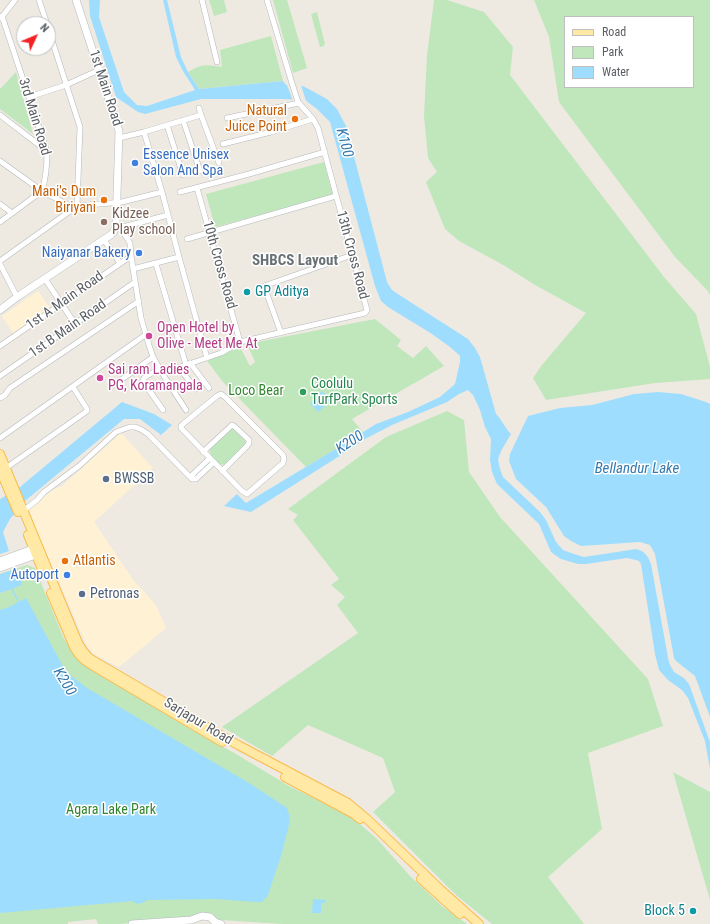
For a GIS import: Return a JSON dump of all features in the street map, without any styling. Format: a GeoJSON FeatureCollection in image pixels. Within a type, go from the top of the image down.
{"type":"FeatureCollection","features":[{"type":"Feature","properties":{"kind":"main road","name":"Sarjapur Road"},"geometry":{"type":"LineString","coordinates":[[0,454],[3,469],[37,551],[74,647],[82,659],[95,668],[213,733],[354,814],[438,895],[471,924]]}},
{"type":"Feature","properties":{"kind":"main road","name":"Sarjapur Road"},"geometry":{"type":"LineString","coordinates":[[213,733],[348,803],[479,924]]}},
{"type":"Feature","properties":{"kind":"street"},"geometry":{"type":"LineString","coordinates":[[1,18],[15,0]]}},
{"type":"Feature","properties":{"kind":"street"},"geometry":{"type":"LineString","coordinates":[[39,0],[44,16]]}},
{"type":"Feature","properties":{"kind":"street","name":"1st Main Road"},"geometry":{"type":"LineString","coordinates":[[76,0],[119,131],[116,202],[117,227]]}},
{"type":"Feature","properties":{"kind":"street"},"geometry":{"type":"LineString","coordinates":[[202,0],[217,62]]}},
{"type":"Feature","properties":{"kind":"street"},"geometry":{"type":"LineString","coordinates":[[227,118],[298,102],[268,0]]}},
{"type":"Feature","properties":{"kind":"street","name":"3rd Main Road"},"geometry":{"type":"LineString","coordinates":[[1,18],[47,152],[47,163],[42,191]]}},
{"type":"Feature","properties":{"kind":"street"},"geometry":{"type":"LineString","coordinates":[[56,53],[80,127],[76,207]]}},
{"type":"Feature","properties":{"kind":"street"},"geometry":{"type":"LineString","coordinates":[[29,97],[99,70]]}},
{"type":"Feature","properties":{"kind":"street","name":"13th Cross Road"},"geometry":{"type":"LineString","coordinates":[[162,410],[144,383],[144,378],[161,371],[179,368],[221,353],[240,342],[365,314],[366,312],[366,306],[318,128],[313,119],[298,102]]}},
{"type":"Feature","properties":{"kind":"street"},"geometry":{"type":"LineString","coordinates":[[199,108],[219,163]]}},
{"type":"Feature","properties":{"kind":"street"},"geometry":{"type":"LineString","coordinates":[[0,115],[47,152]]}},
{"type":"Feature","properties":{"kind":"street"},"geometry":{"type":"LineString","coordinates":[[119,138],[201,115]]}},
{"type":"Feature","properties":{"kind":"street"},"geometry":{"type":"LineString","coordinates":[[223,144],[271,132],[313,119]]}},
{"type":"Feature","properties":{"kind":"street"},"geometry":{"type":"LineString","coordinates":[[183,120],[200,171]]}},
{"type":"Feature","properties":{"kind":"street"},"geometry":{"type":"LineString","coordinates":[[166,125],[183,175]]}},
{"type":"Feature","properties":{"kind":"street"},"geometry":{"type":"LineString","coordinates":[[144,132],[162,192],[207,358]]}},
{"type":"Feature","properties":{"kind":"street"},"geometry":{"type":"LineString","coordinates":[[180,192],[325,152]]}},
{"type":"Feature","properties":{"kind":"street"},"geometry":{"type":"LineString","coordinates":[[0,162],[42,191],[76,207]]}},
{"type":"Feature","properties":{"kind":"street","name":"10th Cross Road"},"geometry":{"type":"LineString","coordinates":[[197,188],[240,342]]}},
{"type":"Feature","properties":{"kind":"street"},"geometry":{"type":"LineString","coordinates":[[0,222],[42,191]]}},
{"type":"Feature","properties":{"kind":"street"},"geometry":{"type":"LineString","coordinates":[[17,297],[0,262],[76,207],[122,202],[162,192]]}},
{"type":"Feature","properties":{"kind":"street"},"geometry":{"type":"LineString","coordinates":[[187,239],[336,196]]}},
{"type":"Feature","properties":{"kind":"street"},"geometry":{"type":"LineString","coordinates":[[0,204],[12,213]]}},
{"type":"Feature","properties":{"kind":"street"},"geometry":{"type":"LineString","coordinates":[[117,227],[168,215]]}},
{"type":"Feature","properties":{"kind":"street"},"geometry":{"type":"LineString","coordinates":[[0,310],[17,297],[114,233],[117,227]]}},
{"type":"Feature","properties":{"kind":"street"},"geometry":{"type":"LineString","coordinates":[[117,227],[123,232],[130,243],[138,301],[145,335],[153,357],[186,410]]}},
{"type":"Feature","properties":{"kind":"street"},"geometry":{"type":"LineString","coordinates":[[104,240],[120,263]]}},
{"type":"Feature","properties":{"kind":"street"},"geometry":{"type":"LineString","coordinates":[[281,333],[264,286],[352,255]]}},
{"type":"Feature","properties":{"kind":"street","name":"1st A Main Road"},"geometry":{"type":"LineString","coordinates":[[0,346],[131,256]]}},
{"type":"Feature","properties":{"kind":"street"},"geometry":{"type":"LineString","coordinates":[[133,269],[179,257]]}},
{"type":"Feature","properties":{"kind":"street"},"geometry":{"type":"LineString","coordinates":[[156,264],[188,364],[209,388]]}},
{"type":"Feature","properties":{"kind":"street"},"geometry":{"type":"LineString","coordinates":[[46,279],[75,324]]}},
{"type":"Feature","properties":{"kind":"street","name":"1st B Main Road"},"geometry":{"type":"LineString","coordinates":[[0,376],[135,282]]}},
{"type":"Feature","properties":{"kind":"street"},"geometry":{"type":"LineString","coordinates":[[0,398],[5,395],[10,388],[102,329],[138,301]]}},
{"type":"Feature","properties":{"kind":"street"},"geometry":{"type":"LineString","coordinates":[[0,438],[145,335]]}},
{"type":"Feature","properties":{"kind":"street"},"geometry":{"type":"LineString","coordinates":[[114,385],[153,357]]}},
{"type":"Feature","properties":{"kind":"street"},"geometry":{"type":"LineString","coordinates":[[179,368],[196,389]]}},
{"type":"Feature","properties":{"kind":"street"},"geometry":{"type":"LineString","coordinates":[[3,469],[87,411],[73,387]]}},
{"type":"Feature","properties":{"kind":"street"},"geometry":{"type":"LineString","coordinates":[[221,394],[283,455],[284,458],[283,463],[247,494],[242,491],[212,460],[182,430],[181,426],[221,394]]}},
{"type":"Feature","properties":{"kind":"street"},"geometry":{"type":"LineString","coordinates":[[203,452],[232,425],[249,440],[247,446],[222,471]]}},
{"type":"Feature","properties":{"kind":"street"},"geometry":{"type":"LineString","coordinates":[[21,511],[79,466],[116,432],[130,427],[135,427],[148,434],[192,479],[196,479],[212,460]]}},
{"type":"Feature","properties":{"kind":"street"},"geometry":{"type":"LineString","coordinates":[[0,568],[15,559],[37,551]]}},
{"type":"Feature","properties":{"kind":"street"},"geometry":{"type":"LineString","coordinates":[[0,561],[15,559]]}},
{"type":"Feature","properties":{"kind":"street"},"geometry":{"type":"LineString","coordinates":[[132,924],[191,920],[202,916],[210,917],[215,922],[220,924]]}},
{"type":"Feature","properties":{"kind":"shaded area"},"geometry":{"type":"Polygon","coordinates":[[[38,291],[51,309],[14,335],[2,316],[38,291]]]}},
{"type":"Feature","properties":{"kind":"shaded area"},"geometry":{"type":"Polygon","coordinates":[[[121,433],[153,468],[94,522],[134,581],[156,605],[166,628],[119,667],[94,654],[87,646],[27,510],[54,489],[62,486],[121,433]]]}},
{"type":"Feature","properties":{"kind":"green space"},"geometry":{"type":"Polygon","coordinates":[[[209,0],[224,0],[227,12],[214,16],[209,0]]]}},
{"type":"Feature","properties":{"kind":"green space"},"geometry":{"type":"Polygon","coordinates":[[[273,0],[287,0],[307,68],[293,73],[273,0]]]}},
{"type":"Feature","properties":{"kind":"green space"},"geometry":{"type":"Polygon","coordinates":[[[434,0],[447,0],[484,12],[513,47],[510,75],[664,277],[696,314],[710,367],[710,379],[655,383],[546,400],[533,378],[542,365],[586,313],[459,241],[445,229],[426,182],[437,172],[428,158],[424,116],[427,55],[434,0]]]}},
{"type":"Feature","properties":{"kind":"green space"},"geometry":{"type":"Polygon","coordinates":[[[534,0],[710,0],[710,295],[675,257],[559,102],[549,37],[534,0]]]}},
{"type":"Feature","properties":{"kind":"green space"},"geometry":{"type":"Polygon","coordinates":[[[317,12],[325,44],[324,46],[320,47],[311,14],[317,12]]]}},
{"type":"Feature","properties":{"kind":"green space"},"geometry":{"type":"Polygon","coordinates":[[[271,36],[283,81],[199,89],[188,72],[205,65],[222,67],[220,50],[271,36]]]}},
{"type":"Feature","properties":{"kind":"green space"},"geometry":{"type":"Polygon","coordinates":[[[16,72],[33,134],[0,109],[0,89],[16,72]]]}},
{"type":"Feature","properties":{"kind":"green space"},"geometry":{"type":"Polygon","coordinates":[[[324,162],[333,195],[215,227],[206,194],[324,162]]]}},
{"type":"Feature","properties":{"kind":"green space","name":"Loco Bear"},"geometry":{"type":"Polygon","coordinates":[[[375,319],[401,340],[397,346],[413,358],[426,346],[444,366],[352,419],[363,432],[306,467],[223,382],[207,361],[240,347],[250,366],[255,362],[247,344],[375,319]]]}},
{"type":"Feature","properties":{"kind":"green space"},"geometry":{"type":"Polygon","coordinates":[[[447,411],[464,420],[469,472],[500,517],[648,679],[663,726],[588,753],[602,829],[548,877],[584,924],[492,924],[456,895],[373,812],[395,792],[383,758],[308,725],[272,756],[222,727],[358,633],[337,605],[345,597],[331,585],[339,579],[293,520],[298,515],[288,509],[386,437],[447,411]]]}},
{"type":"Feature","properties":{"kind":"green space"},"geometry":{"type":"Polygon","coordinates":[[[231,427],[247,443],[225,465],[219,464],[211,455],[209,448],[231,427]]]}},
{"type":"Feature","properties":{"kind":"green space","name":"Agara Lake Park"},"geometry":{"type":"Polygon","coordinates":[[[27,565],[35,568],[63,637],[78,660],[192,730],[236,754],[289,786],[352,817],[377,839],[410,876],[442,906],[467,924],[282,924],[192,918],[119,924],[98,924],[96,919],[68,922],[68,924],[0,924],[0,574],[27,565]]]}},
{"type":"Feature","properties":{"kind":"green space"},"geometry":{"type":"Polygon","coordinates":[[[673,772],[710,792],[710,900],[673,772]]]}},
{"type":"Feature","properties":{"kind":"water","name":"K100"},"geometry":{"type":"Polygon","coordinates":[[[89,0],[100,0],[99,17],[124,92],[137,105],[147,106],[195,90],[176,57],[163,0],[167,0],[181,57],[188,72],[199,89],[283,81],[286,85],[303,86],[327,99],[337,109],[346,126],[387,282],[392,290],[468,339],[480,357],[496,414],[511,434],[498,459],[503,477],[540,512],[546,520],[556,542],[563,550],[584,557],[636,549],[646,554],[649,559],[669,663],[674,672],[684,678],[689,684],[710,742],[710,769],[705,741],[688,698],[682,690],[668,680],[659,670],[655,654],[641,564],[639,561],[627,558],[578,564],[561,559],[551,552],[539,524],[497,484],[492,472],[490,460],[491,439],[473,395],[468,390],[447,402],[392,425],[365,439],[251,512],[224,506],[237,494],[246,503],[376,424],[408,412],[440,397],[455,384],[460,356],[432,334],[388,307],[381,301],[375,286],[330,122],[317,109],[305,100],[201,99],[145,114],[138,112],[116,97],[90,16],[89,0]]]}},
{"type":"Feature","properties":{"kind":"water"},"geometry":{"type":"Polygon","coordinates":[[[322,391],[331,400],[318,412],[310,403],[322,391]]]}},
{"type":"Feature","properties":{"kind":"water","name":"Bellandur Lake"},"geometry":{"type":"Polygon","coordinates":[[[658,392],[681,394],[710,404],[710,717],[695,676],[674,658],[655,554],[650,545],[640,542],[581,546],[571,541],[564,536],[546,507],[516,479],[509,461],[510,454],[528,416],[560,408],[592,405],[634,394],[658,392]]]}},
{"type":"Feature","properties":{"kind":"water"},"geometry":{"type":"Polygon","coordinates":[[[122,402],[154,414],[172,425],[161,435],[140,419],[124,419],[25,501],[10,519],[3,532],[9,551],[0,554],[0,499],[20,487],[122,402]]]}},
{"type":"Feature","properties":{"kind":"water"},"geometry":{"type":"Polygon","coordinates":[[[15,569],[22,572],[22,585],[0,593],[0,574],[15,569]]]}},
{"type":"Feature","properties":{"kind":"water","name":"Agara Lake Park"},"geometry":{"type":"Polygon","coordinates":[[[26,598],[66,672],[87,688],[249,783],[287,808],[290,818],[281,856],[268,895],[262,902],[216,899],[147,900],[140,904],[132,901],[0,913],[0,610],[26,598]]]}},
{"type":"Feature","properties":{"kind":"water"},"geometry":{"type":"Polygon","coordinates":[[[313,899],[326,900],[325,903],[321,903],[321,913],[312,913],[313,899]]]}},
{"type":"Feature","properties":{"kind":"pier"},"geometry":{"type":"Polygon","coordinates":[[[287,85],[301,85],[306,101],[293,101],[287,85]]]}},
{"type":"Feature","properties":{"kind":"waterway","name":"K200"},"geometry":{"type":"LineString","coordinates":[[11,587],[19,603]]}},
{"type":"Feature","properties":{"kind":"place","name":"Natural Juice Point"},"geometry":{"type":"Point","coordinates":[295,119]}},
{"type":"Feature","properties":{"kind":"place","name":"Essence Unisex Salon And Spa"},"geometry":{"type":"Point","coordinates":[135,163]}},
{"type":"Feature","properties":{"kind":"place","name":"Mani's Dum Biriyani"},"geometry":{"type":"Point","coordinates":[104,200]}},
{"type":"Feature","properties":{"kind":"place","name":"Kidzee Play school"},"geometry":{"type":"Point","coordinates":[104,222]}},
{"type":"Feature","properties":{"kind":"place","name":"Naiyanar Bakery"},"geometry":{"type":"Point","coordinates":[139,253]}},
{"type":"Feature","properties":{"kind":"place","name":"GP Aditya"},"geometry":{"type":"Point","coordinates":[247,292]}},
{"type":"Feature","properties":{"kind":"place","name":"Open Hotel by Olive - Meet Me At"},"geometry":{"type":"Point","coordinates":[149,336]}},
{"type":"Feature","properties":{"kind":"place","name":"Sai ram Ladies PG, Koramangala"},"geometry":{"type":"Point","coordinates":[100,378]}},
{"type":"Feature","properties":{"kind":"place","name":"Coolulu TurfPark Sports"},"geometry":{"type":"Point","coordinates":[303,392]}},
{"type":"Feature","properties":{"kind":"place","name":"BWSSB"},"geometry":{"type":"Point","coordinates":[106,479]}},
{"type":"Feature","properties":{"kind":"place","name":"Atlantis"},"geometry":{"type":"Point","coordinates":[65,561]}},
{"type":"Feature","properties":{"kind":"place","name":"Autoport"},"geometry":{"type":"Point","coordinates":[67,575]}},
{"type":"Feature","properties":{"kind":"place","name":"Petronas"},"geometry":{"type":"Point","coordinates":[82,594]}},
{"type":"Feature","properties":{"kind":"place","name":"Block 5"},"geometry":{"type":"Point","coordinates":[693,911]}},
{"type":"Feature","properties":{"kind":"district","name":"SHBCS Layout"},"geometry":{"type":"Point","coordinates":[295,261]}}]}
